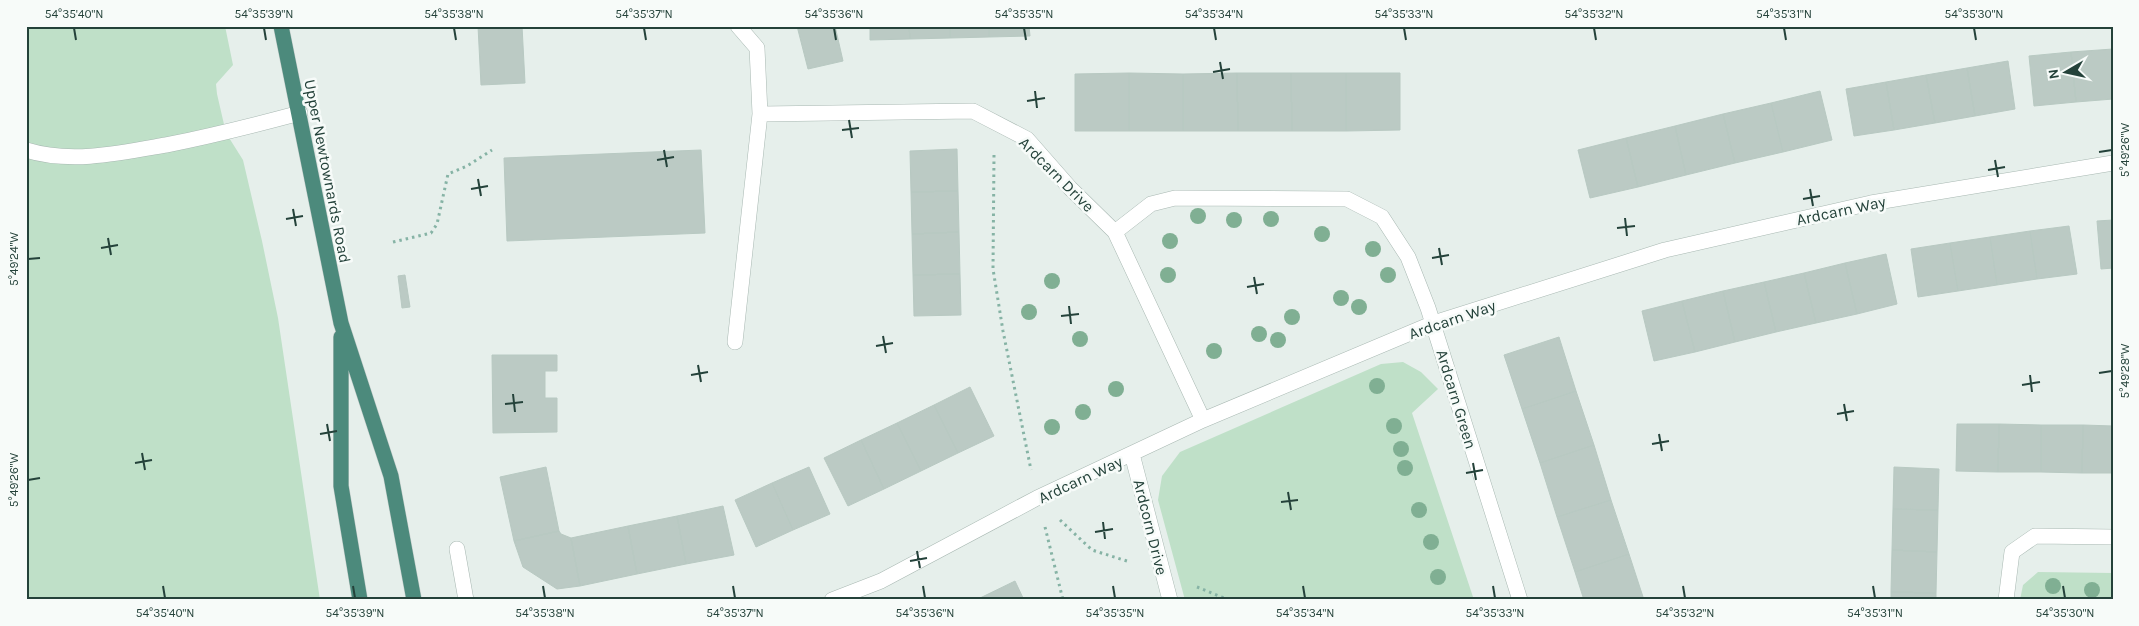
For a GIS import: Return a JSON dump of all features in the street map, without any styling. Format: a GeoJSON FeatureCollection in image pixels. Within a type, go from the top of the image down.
{"type":"FeatureCollection","features":[{"type":"Feature","properties":{"kind":"highway","name":"Upper Newtownards Road"},"geometry":{"type":"LineString","coordinates":[[281,26],[300,113],[340,323],[391,476],[414,600]]}},
{"type":"Feature","properties":{"kind":"highway","name":"Upper Newtownards Road"},"geometry":{"type":"LineString","coordinates":[[340,323],[341,486],[360,600]]}},
{"type":"Feature","properties":{"kind":"street"},"geometry":{"type":"LineString","coordinates":[[735,342],[760,114],[757,48],[738,26]]}},
{"type":"Feature","properties":{"kind":"street","name":"Ardcarn Drive"},"geometry":{"type":"LineString","coordinates":[[760,114],[973,111],[1027,139],[1070,188],[1115,232],[1203,420]]}},
{"type":"Feature","properties":{"kind":"street"},"geometry":{"type":"LineString","coordinates":[[26,150],[37,153],[86,157],[144,149],[226,133],[300,113]]}},
{"type":"Feature","properties":{"kind":"street","name":"Ardcarn Way"},"geometry":{"type":"LineString","coordinates":[[832,600],[881,581],[1037,498],[1203,420],[1434,323],[1665,250],[1871,203],[2113,163]]}},
{"type":"Feature","properties":{"kind":"street","name":"Ardcarn Green"},"geometry":{"type":"LineString","coordinates":[[1115,232],[1151,204],[1175,198],[1347,199],[1382,217],[1408,257],[1434,323],[1520,600]]}},
{"type":"Feature","properties":{"kind":"street","name":"Ardcorn Drive"},"geometry":{"type":"LineString","coordinates":[[1132,454],[1170,600]]}},
{"type":"Feature","properties":{"kind":"street"},"geometry":{"type":"LineString","coordinates":[[2006,600],[2012,552],[2035,536],[2113,537]]}},
{"type":"Feature","properties":{"kind":"street"},"geometry":{"type":"LineString","coordinates":[[457,549],[466,600]]}},
{"type":"Feature","properties":{"kind":"path"},"geometry":{"type":"LineString","coordinates":[[994,121],[993,269],[1002,331],[1037,498],[1063,600]]}},
{"type":"Feature","properties":{"kind":"path"},"geometry":{"type":"LineString","coordinates":[[393,242],[431,233],[437,224],[448,174],[467,166],[492,150]]}},
{"type":"Feature","properties":{"kind":"green space"},"geometry":{"type":"Polygon","coordinates":[[[26,26],[225,26],[233,65],[216,84],[217,94],[226,133],[243,160],[278,318],[320,600],[26,600],[26,26]]]}},
{"type":"Feature","properties":{"kind":"green space"},"geometry":{"type":"Polygon","coordinates":[[[1403,362],[1421,372],[1438,389],[1412,413],[1474,600],[1185,600],[1158,500],[1162,476],[1180,452],[1381,364],[1403,362]]]}},
{"type":"Feature","properties":{"kind":"green space"},"geometry":{"type":"Polygon","coordinates":[[[2038,572],[2113,573],[2113,600],[2020,600],[2023,585],[2038,572]]]}},
{"type":"Feature","properties":{"kind":"building"},"geometry":{"type":"Polygon","coordinates":[[[478,26],[522,26],[525,83],[481,85],[478,26]]]}},
{"type":"Feature","properties":{"kind":"building"},"geometry":{"type":"Polygon","coordinates":[[[797,26],[835,26],[843,61],[808,69],[797,26]]]}},
{"type":"Feature","properties":{"kind":"building"},"geometry":{"type":"Polygon","coordinates":[[[870,26],[909,26],[910,39],[870,40],[870,26]]]}},
{"type":"Feature","properties":{"kind":"building"},"geometry":{"type":"Polygon","coordinates":[[[909,26],[950,26],[950,38],[910,39],[909,26]]]}},
{"type":"Feature","properties":{"kind":"building"},"geometry":{"type":"Polygon","coordinates":[[[950,26],[989,26],[989,37],[950,38],[950,26]]]}},
{"type":"Feature","properties":{"kind":"building"},"geometry":{"type":"Polygon","coordinates":[[[989,26],[1029,26],[1030,36],[989,37],[989,26]]]}},
{"type":"Feature","properties":{"kind":"building"},"geometry":{"type":"Polygon","coordinates":[[[2113,49],[2113,99],[2076,102],[2071,52],[2113,49]]]}},
{"type":"Feature","properties":{"kind":"building"},"geometry":{"type":"Polygon","coordinates":[[[2071,52],[2076,102],[2034,106],[2029,56],[2071,52]]]}},
{"type":"Feature","properties":{"kind":"building"},"geometry":{"type":"Polygon","coordinates":[[[2008,61],[2015,109],[1975,116],[1967,68],[2008,61]]]}},
{"type":"Feature","properties":{"kind":"building"},"geometry":{"type":"Polygon","coordinates":[[[1967,68],[1975,116],[1935,123],[1926,75],[1967,68]]]}},
{"type":"Feature","properties":{"kind":"building"},"geometry":{"type":"Polygon","coordinates":[[[1129,73],[1129,131],[1075,131],[1075,74],[1129,73]]]}},
{"type":"Feature","properties":{"kind":"building"},"geometry":{"type":"Polygon","coordinates":[[[1129,73],[1183,74],[1183,131],[1129,131],[1129,73]]]}},
{"type":"Feature","properties":{"kind":"building"},"geometry":{"type":"Polygon","coordinates":[[[1237,73],[1238,131],[1183,131],[1183,74],[1237,73]]]}},
{"type":"Feature","properties":{"kind":"building"},"geometry":{"type":"Polygon","coordinates":[[[1237,73],[1291,73],[1292,131],[1238,131],[1237,73]]]}},
{"type":"Feature","properties":{"kind":"building"},"geometry":{"type":"Polygon","coordinates":[[[1291,73],[1346,73],[1346,131],[1292,131],[1291,73]]]}},
{"type":"Feature","properties":{"kind":"building"},"geometry":{"type":"Polygon","coordinates":[[[1346,73],[1400,73],[1400,130],[1346,131],[1346,73]]]}},
{"type":"Feature","properties":{"kind":"building"},"geometry":{"type":"Polygon","coordinates":[[[1926,75],[1935,123],[1894,130],[1886,82],[1926,75]]]}},
{"type":"Feature","properties":{"kind":"building"},"geometry":{"type":"Polygon","coordinates":[[[1886,82],[1894,130],[1854,136],[1846,89],[1886,82]]]}},
{"type":"Feature","properties":{"kind":"building"},"geometry":{"type":"Polygon","coordinates":[[[1820,91],[1832,140],[1783,152],[1771,103],[1820,91]]]}},
{"type":"Feature","properties":{"kind":"building"},"geometry":{"type":"Polygon","coordinates":[[[1771,103],[1783,152],[1735,163],[1723,114],[1771,103]]]}},
{"type":"Feature","properties":{"kind":"building"},"geometry":{"type":"Polygon","coordinates":[[[1723,114],[1735,163],[1686,175],[1675,126],[1723,114]]]}},
{"type":"Feature","properties":{"kind":"building"},"geometry":{"type":"Polygon","coordinates":[[[1675,126],[1686,175],[1638,187],[1626,138],[1675,126]]]}},
{"type":"Feature","properties":{"kind":"building"},"geometry":{"type":"Polygon","coordinates":[[[1626,138],[1638,187],[1590,198],[1578,150],[1626,138]]]}},
{"type":"Feature","properties":{"kind":"building"},"geometry":{"type":"Polygon","coordinates":[[[957,149],[958,191],[911,192],[910,151],[957,149]]]}},
{"type":"Feature","properties":{"kind":"building"},"geometry":{"type":"Polygon","coordinates":[[[701,150],[705,233],[507,241],[504,158],[701,150]]]}},
{"type":"Feature","properties":{"kind":"building"},"geometry":{"type":"Polygon","coordinates":[[[958,191],[959,232],[912,234],[911,192],[958,191]]]}},
{"type":"Feature","properties":{"kind":"building"},"geometry":{"type":"Polygon","coordinates":[[[2113,220],[2113,268],[2101,269],[2097,221],[2113,220]]]}},
{"type":"Feature","properties":{"kind":"building"},"geometry":{"type":"Polygon","coordinates":[[[2069,226],[2077,274],[2037,279],[2030,231],[2069,226]]]}},
{"type":"Feature","properties":{"kind":"building"},"geometry":{"type":"Polygon","coordinates":[[[2030,231],[2037,279],[1997,285],[1990,237],[2030,231]]]}},
{"type":"Feature","properties":{"kind":"building"},"geometry":{"type":"Polygon","coordinates":[[[959,232],[960,274],[913,275],[912,234],[959,232]]]}},
{"type":"Feature","properties":{"kind":"building"},"geometry":{"type":"Polygon","coordinates":[[[1990,237],[1997,285],[1958,291],[1950,243],[1990,237]]]}},
{"type":"Feature","properties":{"kind":"building"},"geometry":{"type":"Polygon","coordinates":[[[1950,243],[1958,291],[1918,297],[1911,249],[1950,243]]]}},
{"type":"Feature","properties":{"kind":"building"},"geometry":{"type":"Polygon","coordinates":[[[1886,254],[1897,304],[1857,314],[1845,263],[1886,254]]]}},
{"type":"Feature","properties":{"kind":"building"},"geometry":{"type":"Polygon","coordinates":[[[1845,263],[1857,314],[1816,323],[1804,273],[1845,263]]]}},
{"type":"Feature","properties":{"kind":"building"},"geometry":{"type":"Polygon","coordinates":[[[1804,273],[1816,323],[1776,332],[1764,282],[1804,273]]]}},
{"type":"Feature","properties":{"kind":"building"},"geometry":{"type":"Polygon","coordinates":[[[960,274],[961,315],[914,316],[913,275],[960,274]]]}},
{"type":"Feature","properties":{"kind":"building"},"geometry":{"type":"Polygon","coordinates":[[[405,275],[410,307],[402,308],[398,276],[405,275]]]}},
{"type":"Feature","properties":{"kind":"building"},"geometry":{"type":"Polygon","coordinates":[[[1764,282],[1776,332],[1735,342],[1723,291],[1764,282]]]}},
{"type":"Feature","properties":{"kind":"building"},"geometry":{"type":"Polygon","coordinates":[[[1723,291],[1735,342],[1695,352],[1682,301],[1723,291]]]}},
{"type":"Feature","properties":{"kind":"building"},"geometry":{"type":"Polygon","coordinates":[[[1682,301],[1695,352],[1654,361],[1642,311],[1682,301]]]}},
{"type":"Feature","properties":{"kind":"building"},"geometry":{"type":"Polygon","coordinates":[[[1559,337],[1576,391],[1522,409],[1504,355],[1559,337]]]}},
{"type":"Feature","properties":{"kind":"building"},"geometry":{"type":"Polygon","coordinates":[[[492,355],[557,355],[557,371],[545,371],[545,398],[557,398],[557,432],[493,433],[492,355]]]}},
{"type":"Feature","properties":{"kind":"building"},"geometry":{"type":"Polygon","coordinates":[[[970,387],[994,436],[958,453],[934,405],[970,387]]]}},
{"type":"Feature","properties":{"kind":"building"},"geometry":{"type":"Polygon","coordinates":[[[1576,391],[1594,445],[1540,463],[1522,409],[1576,391]]]}},
{"type":"Feature","properties":{"kind":"building"},"geometry":{"type":"Polygon","coordinates":[[[934,405],[958,453],[921,471],[897,423],[934,405]]]}},
{"type":"Feature","properties":{"kind":"building"},"geometry":{"type":"Polygon","coordinates":[[[897,423],[921,471],[884,489],[861,440],[897,423]]]}},
{"type":"Feature","properties":{"kind":"building"},"geometry":{"type":"Polygon","coordinates":[[[1957,424],[1999,424],[1998,472],[1956,471],[1957,424]]]}},
{"type":"Feature","properties":{"kind":"building"},"geometry":{"type":"Polygon","coordinates":[[[1999,424],[2041,425],[2041,472],[1998,472],[1999,424]]]}},
{"type":"Feature","properties":{"kind":"building"},"geometry":{"type":"Polygon","coordinates":[[[2041,425],[2083,425],[2082,473],[2041,472],[2041,425]]]}},
{"type":"Feature","properties":{"kind":"building"},"geometry":{"type":"Polygon","coordinates":[[[2083,425],[2113,426],[2113,473],[2082,473],[2083,425]]]}},
{"type":"Feature","properties":{"kind":"building"},"geometry":{"type":"Polygon","coordinates":[[[861,440],[884,489],[848,506],[824,458],[861,440]]]}},
{"type":"Feature","properties":{"kind":"building"},"geometry":{"type":"Polygon","coordinates":[[[1594,445],[1611,500],[1557,517],[1540,463],[1594,445]]]}},
{"type":"Feature","properties":{"kind":"building"},"geometry":{"type":"Polygon","coordinates":[[[546,467],[559,531],[514,541],[500,477],[546,467]]]}},
{"type":"Feature","properties":{"kind":"building"},"geometry":{"type":"Polygon","coordinates":[[[809,467],[830,514],[793,530],[772,483],[809,467]]]}},
{"type":"Feature","properties":{"kind":"building"},"geometry":{"type":"Polygon","coordinates":[[[1894,467],[1939,469],[1938,510],[1893,509],[1894,467]]]}},
{"type":"Feature","properties":{"kind":"building"},"geometry":{"type":"Polygon","coordinates":[[[772,483],[793,530],[756,547],[735,500],[772,483]]]}},
{"type":"Feature","properties":{"kind":"building"},"geometry":{"type":"Polygon","coordinates":[[[1611,500],[1629,554],[1575,572],[1557,517],[1611,500]]]}},
{"type":"Feature","properties":{"kind":"building"},"geometry":{"type":"Polygon","coordinates":[[[723,506],[734,555],[686,564],[677,516],[723,506]]]}},
{"type":"Feature","properties":{"kind":"building"},"geometry":{"type":"Polygon","coordinates":[[[1893,509],[1938,510],[1937,552],[1892,550],[1893,509]]]}},
{"type":"Feature","properties":{"kind":"building"},"geometry":{"type":"Polygon","coordinates":[[[677,516],[686,564],[637,574],[628,526],[677,516]]]}},
{"type":"Feature","properties":{"kind":"building"},"geometry":{"type":"Polygon","coordinates":[[[628,526],[637,574],[580,586],[571,538],[628,526]]]}},
{"type":"Feature","properties":{"kind":"building"},"geometry":{"type":"Polygon","coordinates":[[[559,531],[561,534],[571,538],[580,586],[557,589],[523,567],[514,541],[559,531]]]}},
{"type":"Feature","properties":{"kind":"building"},"geometry":{"type":"Polygon","coordinates":[[[1892,550],[1937,552],[1936,593],[1891,592],[1892,550]]]}},
{"type":"Feature","properties":{"kind":"building"},"geometry":{"type":"Polygon","coordinates":[[[1629,554],[1644,600],[1584,600],[1575,572],[1629,554]]]}},
{"type":"Feature","properties":{"kind":"building"},"geometry":{"type":"Polygon","coordinates":[[[1015,581],[1024,600],[978,600],[978,599],[1015,581]]]}},
{"type":"Feature","properties":{"kind":"building"},"geometry":{"type":"Polygon","coordinates":[[[1891,592],[1936,593],[1936,600],[1891,600],[1891,592]]]}}]}
